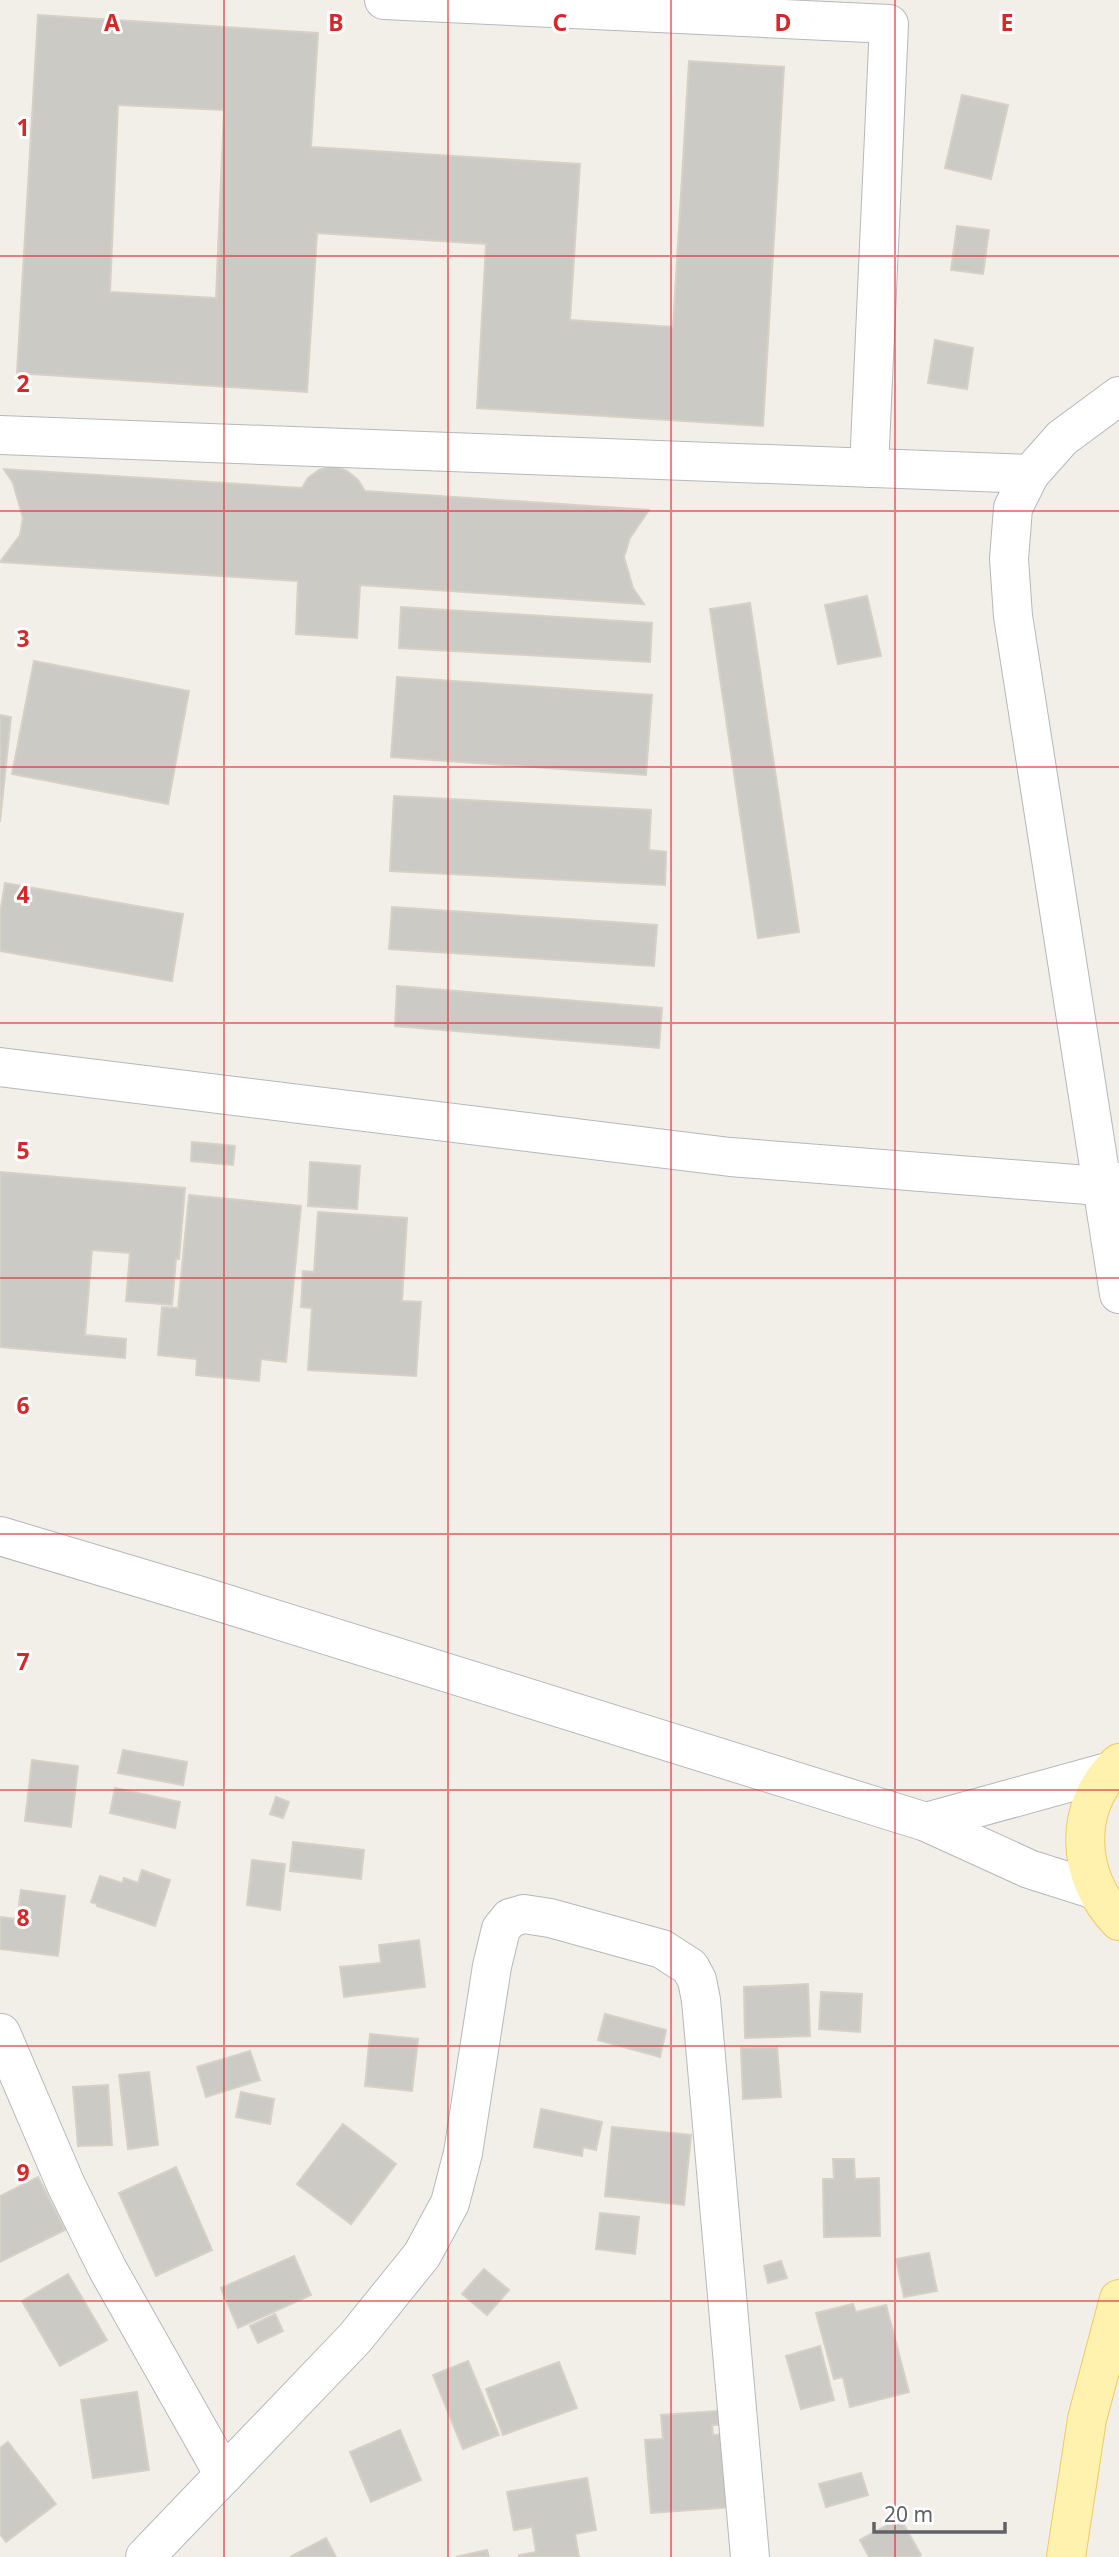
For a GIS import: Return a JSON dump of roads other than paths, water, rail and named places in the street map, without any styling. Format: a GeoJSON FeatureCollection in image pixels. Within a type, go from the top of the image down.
{"type":"FeatureCollection","features":[{"type":"Feature","properties":{"kind":"main road"},"geometry":{"type":"LineString","coordinates":[[1115,1767],[1090,1807],[1084,1849],[1095,1890],[1106,1908],[1119,1921]]}},
{"type":"Feature","properties":{"kind":"main road"},"geometry":{"type":"LineString","coordinates":[[1066,2557],[1087,2419],[1119,2298]]}},
{"type":"Feature","properties":{"kind":"street"},"geometry":{"type":"LineString","coordinates":[[384,0],[889,24],[869,468]]}},
{"type":"Feature","properties":{"kind":"street"},"geometry":{"type":"LineString","coordinates":[[1119,396],[1062,438],[1030,474],[1013,508],[1009,559],[1013,617],[1110,1184],[1119,1294]]}},
{"type":"Feature","properties":{"kind":"street"},"geometry":{"type":"LineString","coordinates":[[0,435],[1030,474]]}},
{"type":"Feature","properties":{"kind":"street"},"geometry":{"type":"LineString","coordinates":[[0,1067],[730,1157],[1110,1184]]}},
{"type":"Feature","properties":{"kind":"street"},"geometry":{"type":"LineString","coordinates":[[0,1536],[926,1822],[1029,1869],[1095,1890]]}},
{"type":"Feature","properties":{"kind":"street"},"geometry":{"type":"LineString","coordinates":[[926,1822],[1115,1767]]}},
{"type":"Feature","properties":{"kind":"street"},"geometry":{"type":"LineString","coordinates":[[145,2557],[355,2338],[422,2255],[450,2203],[463,2153],[492,1966],[501,1929],[510,1918],[524,1914],[550,1918],[662,1949],[690,1966],[697,1980],[750,2557]]}},
{"type":"Feature","properties":{"kind":"street"},"geometry":{"type":"LineString","coordinates":[[1,2033],[66,2185],[107,2268],[224,2475]]}}]}
